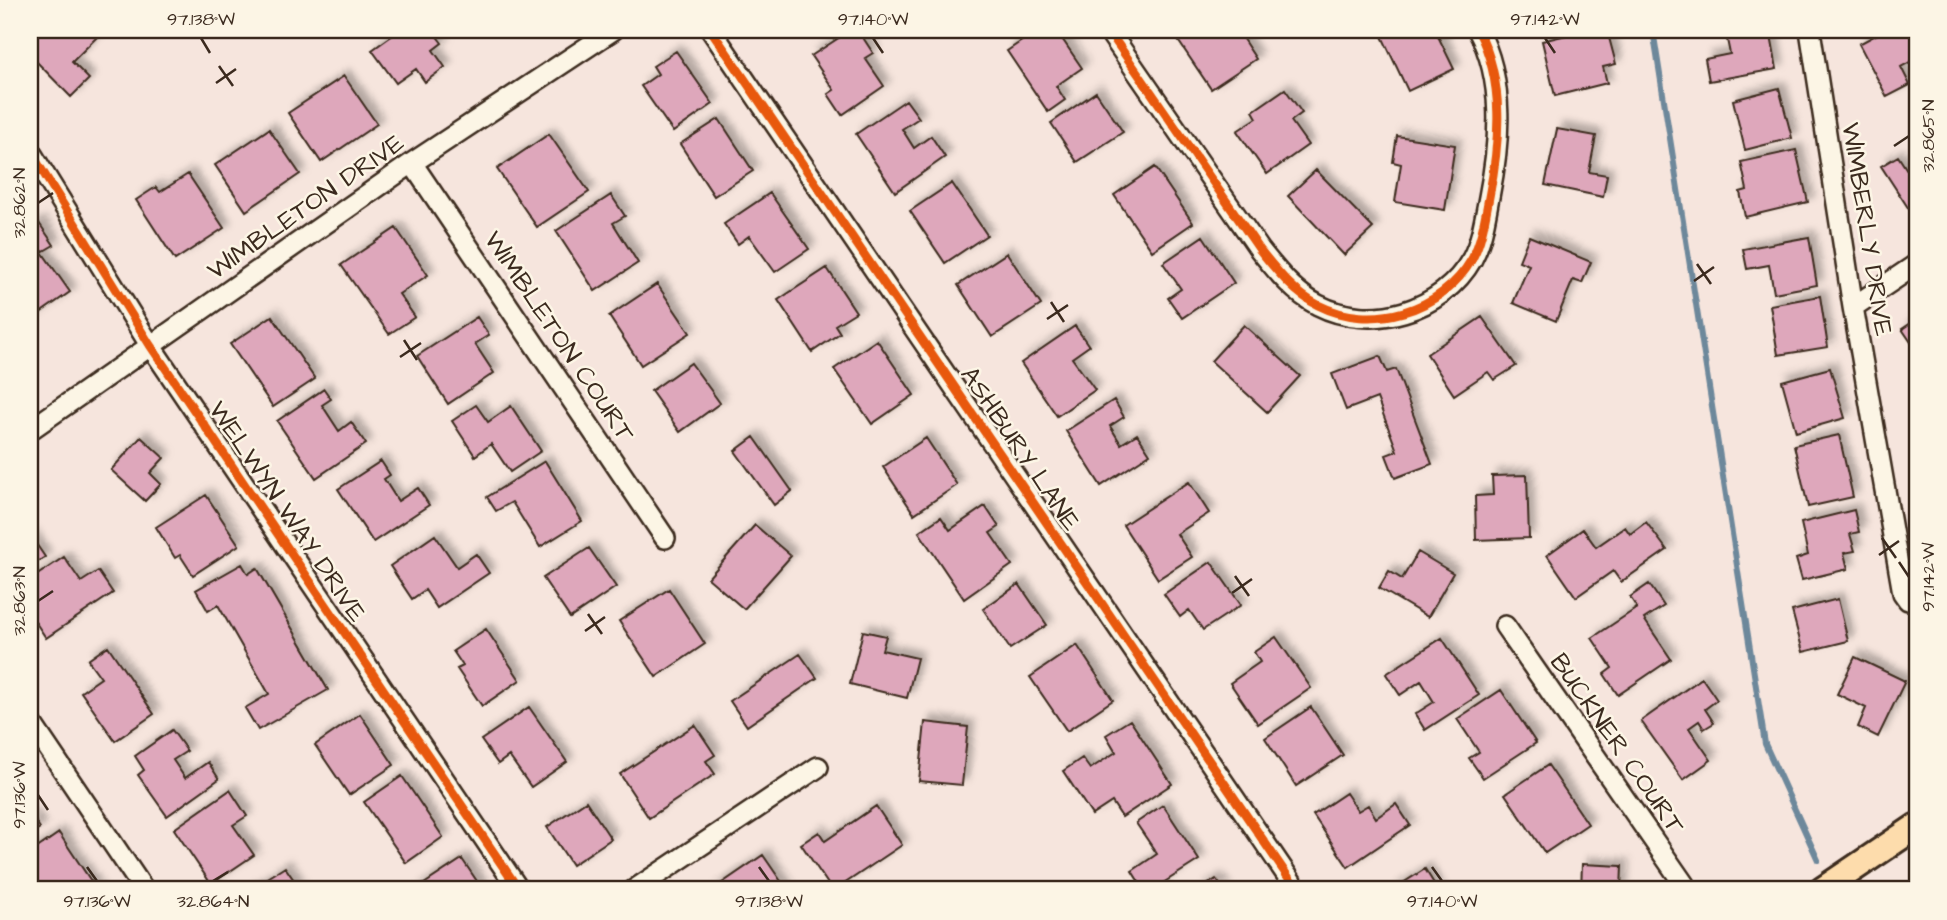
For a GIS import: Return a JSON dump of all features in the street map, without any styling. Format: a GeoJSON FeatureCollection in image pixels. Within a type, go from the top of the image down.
{"type":"FeatureCollection","features":[{"type":"Feature","properties":{"kind":"main road"},"geometry":{"type":"LineString","coordinates":[[1822,890],[1917,826]]}},
{"type":"Feature","properties":{"kind":"street","name":"WIMBLETON DRIVE"},"geometry":{"type":"LineString","coordinates":[[30,430],[412,163],[613,30]]}},
{"type":"Feature","properties":{"kind":"street","name":"ASHBURY LANE"},"geometry":{"type":"LineString","coordinates":[[711,30],[1297,890]]}},
{"type":"Feature","properties":{"kind":"street"},"geometry":{"type":"LineString","coordinates":[[1108,30],[1260,250],[1286,282],[1316,304],[1340,314],[1367,318],[1403,313],[1426,304],[1447,290],[1471,260],[1482,233],[1497,153],[1498,96],[1489,50],[1478,30]]}},
{"type":"Feature","properties":{"kind":"street","name":"WIMBERLY DRIVE"},"geometry":{"type":"LineString","coordinates":[[1810,30],[1853,307],[1903,593],[1913,599]]}},
{"type":"Feature","properties":{"kind":"street","name":"WELWYN WAY DRIVE"},"geometry":{"type":"LineString","coordinates":[[30,151],[150,345],[519,890]]}},
{"type":"Feature","properties":{"kind":"street","name":"WIMBLETON COURT"},"geometry":{"type":"LineString","coordinates":[[412,163],[665,538]]}},
{"type":"Feature","properties":{"kind":"street"},"geometry":{"type":"LineString","coordinates":[[1853,307],[1917,264]]}},
{"type":"Feature","properties":{"kind":"street","name":"BUCKNER COURT"},"geometry":{"type":"LineString","coordinates":[[1505,626],[1688,890]]}},
{"type":"Feature","properties":{"kind":"street"},"geometry":{"type":"LineString","coordinates":[[30,721],[144,890]]}},
{"type":"Feature","properties":{"kind":"street"},"geometry":{"type":"LineString","coordinates":[[634,890],[818,767]]}},
{"type":"Feature","properties":{"kind":"building"},"geometry":{"type":"Polygon","coordinates":[[[30,30],[91,30],[98,36],[72,62],[89,79],[71,97],[30,55],[30,30]]]}},
{"type":"Feature","properties":{"kind":"building"},"geometry":{"type":"Polygon","coordinates":[[[400,30],[432,30],[442,43],[433,50],[445,67],[425,82],[416,69],[396,83],[372,50],[400,30]]]}},
{"type":"Feature","properties":{"kind":"building"},"geometry":{"type":"Polygon","coordinates":[[[851,30],[858,30],[873,53],[865,58],[884,86],[842,115],[828,94],[834,90],[811,56],[851,30]]]}},
{"type":"Feature","properties":{"kind":"building"},"geometry":{"type":"Polygon","coordinates":[[[1038,30],[1056,30],[1082,68],[1056,86],[1065,100],[1048,112],[1007,51],[1038,30]]]}},
{"type":"Feature","properties":{"kind":"building"},"geometry":{"type":"Polygon","coordinates":[[[1177,30],[1237,30],[1256,59],[1211,89],[1173,33],[1177,30]]]}},
{"type":"Feature","properties":{"kind":"building"},"geometry":{"type":"Polygon","coordinates":[[[1379,30],[1435,30],[1454,69],[1408,91],[1379,30]]]}},
{"type":"Feature","properties":{"kind":"building"},"geometry":{"type":"Polygon","coordinates":[[[1587,30],[1607,30],[1616,64],[1603,67],[1607,83],[1555,96],[1542,41],[1587,30]]]}},
{"type":"Feature","properties":{"kind":"building"},"geometry":{"type":"Polygon","coordinates":[[[1725,30],[1770,30],[1777,69],[1709,81],[1705,59],[1730,54],[1725,30]]]}},
{"type":"Feature","properties":{"kind":"building"},"geometry":{"type":"Polygon","coordinates":[[[1885,30],[1908,30],[1917,47],[1917,58],[1901,67],[1910,85],[1887,97],[1859,44],[1885,30]]]}},
{"type":"Feature","properties":{"kind":"building"},"geometry":{"type":"Polygon","coordinates":[[[676,51],[713,104],[673,132],[641,86],[658,74],[653,66],[676,51]]]}},
{"type":"Feature","properties":{"kind":"building"},"geometry":{"type":"Polygon","coordinates":[[[344,76],[377,124],[321,162],[288,113],[344,76]]]}},
{"type":"Feature","properties":{"kind":"building"},"geometry":{"type":"Polygon","coordinates":[[[1779,88],[1792,138],[1745,150],[1733,100],[1779,88]]]}},
{"type":"Feature","properties":{"kind":"building"},"geometry":{"type":"Polygon","coordinates":[[[1285,89],[1302,113],[1291,121],[1308,145],[1267,174],[1237,131],[1257,118],[1253,111],[1285,89]]]}},
{"type":"Feature","properties":{"kind":"building"},"geometry":{"type":"Polygon","coordinates":[[[1096,92],[1123,132],[1077,162],[1051,123],[1096,92]]]}},
{"type":"Feature","properties":{"kind":"building"},"geometry":{"type":"Polygon","coordinates":[[[906,100],[919,118],[902,129],[914,148],[931,136],[945,157],[895,192],[856,134],[906,100]]]}},
{"type":"Feature","properties":{"kind":"building"},"geometry":{"type":"Polygon","coordinates":[[[719,119],[753,171],[714,196],[680,144],[719,119]]]}},
{"type":"Feature","properties":{"kind":"building"},"geometry":{"type":"Polygon","coordinates":[[[269,129],[300,174],[246,211],[215,165],[269,129]]]}},
{"type":"Feature","properties":{"kind":"building"},"geometry":{"type":"Polygon","coordinates":[[[1557,129],[1596,136],[1589,172],[1607,175],[1603,197],[1545,185],[1557,129]]]}},
{"type":"Feature","properties":{"kind":"building"},"geometry":{"type":"Polygon","coordinates":[[[549,134],[589,192],[537,227],[497,169],[549,134]]]}},
{"type":"Feature","properties":{"kind":"building"},"geometry":{"type":"Polygon","coordinates":[[[1397,136],[1455,145],[1445,210],[1395,202],[1401,164],[1393,162],[1397,136]]]}},
{"type":"Feature","properties":{"kind":"building"},"geometry":{"type":"Polygon","coordinates":[[[1796,150],[1808,202],[1745,217],[1740,192],[1747,190],[1741,162],[1796,150]]]}},
{"type":"Feature","properties":{"kind":"building"},"geometry":{"type":"Polygon","coordinates":[[[1898,156],[1907,170],[1917,164],[1916,220],[1881,166],[1898,156]]]}},
{"type":"Feature","properties":{"kind":"building"},"geometry":{"type":"Polygon","coordinates":[[[1155,167],[1193,223],[1152,251],[1114,195],[1155,167]]]}},
{"type":"Feature","properties":{"kind":"building"},"geometry":{"type":"Polygon","coordinates":[[[1316,170],[1373,228],[1344,255],[1288,196],[1316,170]]]}},
{"type":"Feature","properties":{"kind":"building"},"geometry":{"type":"Polygon","coordinates":[[[188,174],[224,228],[175,260],[136,200],[156,187],[160,192],[188,174]]]}},
{"type":"Feature","properties":{"kind":"building"},"geometry":{"type":"Polygon","coordinates":[[[952,183],[987,235],[945,263],[910,211],[952,183]]]}},
{"type":"Feature","properties":{"kind":"building"},"geometry":{"type":"Polygon","coordinates":[[[770,193],[809,249],[775,272],[749,236],[738,244],[724,224],[770,193]]]}},
{"type":"Feature","properties":{"kind":"building"},"geometry":{"type":"Polygon","coordinates":[[[611,195],[625,216],[613,223],[638,263],[595,291],[556,231],[611,195]]]}},
{"type":"Feature","properties":{"kind":"building"},"geometry":{"type":"Polygon","coordinates":[[[39,223],[54,245],[42,252],[70,292],[30,320],[30,229],[39,223]]]}},
{"type":"Feature","properties":{"kind":"building"},"geometry":{"type":"Polygon","coordinates":[[[396,228],[428,275],[399,294],[415,317],[389,334],[341,265],[396,228]]]}},
{"type":"Feature","properties":{"kind":"building"},"geometry":{"type":"Polygon","coordinates":[[[1203,236],[1234,283],[1182,318],[1168,298],[1181,289],[1163,263],[1203,236]]]}},
{"type":"Feature","properties":{"kind":"building"},"geometry":{"type":"Polygon","coordinates":[[[1529,236],[1591,262],[1582,283],[1573,280],[1556,321],[1513,303],[1529,265],[1519,261],[1529,236]]]}},
{"type":"Feature","properties":{"kind":"building"},"geometry":{"type":"Polygon","coordinates":[[[1809,237],[1817,285],[1774,293],[1769,265],[1747,269],[1743,249],[1809,237]]]}},
{"type":"Feature","properties":{"kind":"building"},"geometry":{"type":"Polygon","coordinates":[[[1007,253],[1041,305],[992,337],[958,285],[1007,253]]]}},
{"type":"Feature","properties":{"kind":"building"},"geometry":{"type":"Polygon","coordinates":[[[827,268],[856,312],[835,325],[840,333],[812,352],[778,300],[827,268]]]}},
{"type":"Feature","properties":{"kind":"building"},"geometry":{"type":"Polygon","coordinates":[[[657,284],[690,333],[641,365],[609,316],[657,284]]]}},
{"type":"Feature","properties":{"kind":"building"},"geometry":{"type":"Polygon","coordinates":[[[1820,296],[1828,347],[1778,355],[1770,305],[1820,296]]]}},
{"type":"Feature","properties":{"kind":"building"},"geometry":{"type":"Polygon","coordinates":[[[272,316],[315,379],[273,407],[230,344],[272,316]]]}},
{"type":"Feature","properties":{"kind":"building"},"geometry":{"type":"Polygon","coordinates":[[[477,317],[489,335],[475,344],[494,373],[448,404],[417,356],[477,317]]]}},
{"type":"Feature","properties":{"kind":"building"},"geometry":{"type":"Polygon","coordinates":[[[1482,317],[1516,366],[1494,380],[1488,372],[1454,395],[1427,354],[1482,317]]]}},
{"type":"Feature","properties":{"kind":"building"},"geometry":{"type":"Polygon","coordinates":[[[1917,319],[1917,351],[1902,329],[1917,319]]]}},
{"type":"Feature","properties":{"kind":"building"},"geometry":{"type":"Polygon","coordinates":[[[1244,325],[1300,376],[1267,412],[1211,361],[1244,325]]]}},
{"type":"Feature","properties":{"kind":"building"},"geometry":{"type":"Polygon","coordinates":[[[1075,326],[1089,346],[1072,358],[1095,390],[1057,416],[1021,363],[1075,326]]]}},
{"type":"Feature","properties":{"kind":"building"},"geometry":{"type":"Polygon","coordinates":[[[877,340],[914,395],[872,424],[834,369],[877,340]]]}},
{"type":"Feature","properties":{"kind":"building"},"geometry":{"type":"Polygon","coordinates":[[[1380,356],[1387,372],[1396,369],[1432,464],[1395,478],[1386,455],[1397,451],[1377,398],[1346,410],[1332,374],[1380,356]]]}},
{"type":"Feature","properties":{"kind":"building"},"geometry":{"type":"Polygon","coordinates":[[[691,363],[720,403],[680,432],[651,391],[691,363]]]}},
{"type":"Feature","properties":{"kind":"building"},"geometry":{"type":"Polygon","coordinates":[[[1830,368],[1845,418],[1796,432],[1782,381],[1830,368]]]}},
{"type":"Feature","properties":{"kind":"building"},"geometry":{"type":"Polygon","coordinates":[[[324,389],[331,399],[322,405],[339,431],[351,422],[366,444],[316,478],[277,421],[324,389]]]}},
{"type":"Feature","properties":{"kind":"building"},"geometry":{"type":"Polygon","coordinates":[[[1114,400],[1124,417],[1110,426],[1121,444],[1137,434],[1150,454],[1101,486],[1066,431],[1114,400]]]}},
{"type":"Feature","properties":{"kind":"building"},"geometry":{"type":"Polygon","coordinates":[[[476,405],[488,422],[511,406],[541,451],[510,472],[491,444],[475,456],[452,421],[476,405]]]}},
{"type":"Feature","properties":{"kind":"building"},"geometry":{"type":"Polygon","coordinates":[[[1839,435],[1853,497],[1808,507],[1794,445],[1839,435]]]}},
{"type":"Feature","properties":{"kind":"building"},"geometry":{"type":"Polygon","coordinates":[[[141,437],[164,458],[150,473],[161,484],[145,501],[111,470],[141,437]]]}},
{"type":"Feature","properties":{"kind":"building"},"geometry":{"type":"Polygon","coordinates":[[[754,437],[792,491],[774,505],[735,451],[754,437]]]}},
{"type":"Feature","properties":{"kind":"building"},"geometry":{"type":"Polygon","coordinates":[[[926,438],[957,485],[914,514],[883,467],[926,438]]]}},
{"type":"Feature","properties":{"kind":"building"},"geometry":{"type":"Polygon","coordinates":[[[381,461],[390,475],[384,479],[398,501],[418,488],[429,505],[373,542],[338,489],[381,461]]]}},
{"type":"Feature","properties":{"kind":"building"},"geometry":{"type":"Polygon","coordinates":[[[545,461],[582,521],[540,547],[512,502],[496,511],[487,497],[545,461]]]}},
{"type":"Feature","properties":{"kind":"building"},"geometry":{"type":"Polygon","coordinates":[[[1527,475],[1529,538],[1476,540],[1475,496],[1493,495],[1492,476],[1527,475]]]}},
{"type":"Feature","properties":{"kind":"building"},"geometry":{"type":"Polygon","coordinates":[[[1189,482],[1209,513],[1177,534],[1192,557],[1158,579],[1123,525],[1189,482]]]}},
{"type":"Feature","properties":{"kind":"building"},"geometry":{"type":"Polygon","coordinates":[[[206,495],[239,545],[193,575],[180,555],[175,558],[156,527],[206,495]]]}},
{"type":"Feature","properties":{"kind":"building"},"geometry":{"type":"Polygon","coordinates":[[[985,506],[999,527],[990,533],[1012,565],[964,599],[919,532],[941,517],[950,530],[985,506]]]}},
{"type":"Feature","properties":{"kind":"building"},"geometry":{"type":"Polygon","coordinates":[[[1854,510],[1859,532],[1850,534],[1855,551],[1844,553],[1848,569],[1802,580],[1796,559],[1808,555],[1801,523],[1854,510]]]}},
{"type":"Feature","properties":{"kind":"building"},"geometry":{"type":"Polygon","coordinates":[[[1646,522],[1667,550],[1621,582],[1613,571],[1576,597],[1547,555],[1583,529],[1596,547],[1625,527],[1630,534],[1646,522]]]}},
{"type":"Feature","properties":{"kind":"building"},"geometry":{"type":"Polygon","coordinates":[[[755,525],[791,556],[744,609],[708,578],[755,525]]]}},
{"type":"Feature","properties":{"kind":"building"},"geometry":{"type":"Polygon","coordinates":[[[30,535],[45,557],[30,567],[30,535]]]}},
{"type":"Feature","properties":{"kind":"building"},"geometry":{"type":"Polygon","coordinates":[[[435,535],[457,567],[476,554],[489,573],[437,608],[425,590],[412,599],[390,566],[435,535]]]}},
{"type":"Feature","properties":{"kind":"building"},"geometry":{"type":"Polygon","coordinates":[[[589,548],[616,587],[570,618],[543,578],[589,548]]]}},
{"type":"Feature","properties":{"kind":"building"},"geometry":{"type":"Polygon","coordinates":[[[1418,552],[1453,573],[1428,617],[1379,588],[1389,571],[1402,579],[1418,552]]]}},
{"type":"Feature","properties":{"kind":"building"},"geometry":{"type":"Polygon","coordinates":[[[64,557],[81,582],[98,571],[113,593],[46,638],[30,614],[30,580],[64,557]]]}},
{"type":"Feature","properties":{"kind":"building"},"geometry":{"type":"Polygon","coordinates":[[[1211,562],[1241,605],[1203,630],[1189,610],[1180,617],[1164,594],[1211,562]]]}},
{"type":"Feature","properties":{"kind":"building"},"geometry":{"type":"Polygon","coordinates":[[[242,564],[248,574],[257,568],[328,690],[258,730],[245,708],[269,694],[218,605],[208,611],[196,590],[242,564]]]}},
{"type":"Feature","properties":{"kind":"building"},"geometry":{"type":"Polygon","coordinates":[[[1019,584],[1047,625],[1010,649],[983,609],[1019,584]]]}},
{"type":"Feature","properties":{"kind":"building"},"geometry":{"type":"Polygon","coordinates":[[[1649,584],[1664,606],[1644,619],[1671,659],[1618,695],[1604,674],[1612,668],[1592,638],[1637,608],[1630,597],[1649,584]]]}},
{"type":"Feature","properties":{"kind":"building"},"geometry":{"type":"Polygon","coordinates":[[[669,589],[705,644],[656,677],[619,621],[669,589]]]}},
{"type":"Feature","properties":{"kind":"building"},"geometry":{"type":"Polygon","coordinates":[[[1838,599],[1848,641],[1803,652],[1792,611],[1838,599]]]}},
{"type":"Feature","properties":{"kind":"building"},"geometry":{"type":"Polygon","coordinates":[[[486,629],[520,680],[482,706],[457,669],[463,666],[453,651],[486,629]]]}},
{"type":"Feature","properties":{"kind":"building"},"geometry":{"type":"Polygon","coordinates":[[[863,631],[886,636],[882,650],[917,658],[907,698],[850,684],[863,631]]]}},
{"type":"Feature","properties":{"kind":"building"},"geometry":{"type":"Polygon","coordinates":[[[1276,637],[1311,688],[1258,724],[1230,683],[1260,662],[1254,652],[1276,637]]]}},
{"type":"Feature","properties":{"kind":"building"},"geometry":{"type":"Polygon","coordinates":[[[1442,638],[1479,695],[1425,730],[1415,714],[1434,702],[1421,681],[1400,695],[1386,674],[1442,638]]]}},
{"type":"Feature","properties":{"kind":"building"},"geometry":{"type":"Polygon","coordinates":[[[1077,645],[1113,700],[1067,731],[1030,677],[1077,645]]]}},
{"type":"Feature","properties":{"kind":"building"},"geometry":{"type":"Polygon","coordinates":[[[108,646],[154,714],[115,741],[81,692],[101,678],[88,660],[108,646]]]}},
{"type":"Feature","properties":{"kind":"building"},"geometry":{"type":"Polygon","coordinates":[[[800,654],[817,678],[747,726],[730,701],[800,654]]]}},
{"type":"Feature","properties":{"kind":"building"},"geometry":{"type":"Polygon","coordinates":[[[1855,657],[1905,681],[1878,737],[1858,727],[1866,708],[1837,694],[1855,657]]]}},
{"type":"Feature","properties":{"kind":"building"},"geometry":{"type":"Polygon","coordinates":[[[1702,678],[1717,700],[1705,709],[1714,723],[1704,729],[1699,721],[1689,728],[1711,760],[1683,780],[1641,721],[1702,678]]]}},
{"type":"Feature","properties":{"kind":"building"},"geometry":{"type":"Polygon","coordinates":[[[1501,690],[1536,743],[1483,778],[1469,758],[1479,752],[1457,719],[1501,690]]]}},
{"type":"Feature","properties":{"kind":"building"},"geometry":{"type":"Polygon","coordinates":[[[529,707],[567,762],[531,787],[509,756],[498,764],[481,740],[529,707]]]}},
{"type":"Feature","properties":{"kind":"building"},"geometry":{"type":"Polygon","coordinates":[[[1311,707],[1343,755],[1296,786],[1265,738],[1311,707]]]}},
{"type":"Feature","properties":{"kind":"building"},"geometry":{"type":"Polygon","coordinates":[[[360,714],[394,765],[349,795],[315,745],[360,714]]]}},
{"type":"Feature","properties":{"kind":"building"},"geometry":{"type":"Polygon","coordinates":[[[1130,720],[1172,784],[1122,817],[1112,802],[1092,815],[1063,771],[1082,758],[1090,769],[1116,752],[1106,735],[1130,720]]]}},
{"type":"Feature","properties":{"kind":"building"},"geometry":{"type":"Polygon","coordinates":[[[925,722],[968,727],[962,785],[919,781],[925,722]]]}},
{"type":"Feature","properties":{"kind":"building"},"geometry":{"type":"Polygon","coordinates":[[[695,725],[715,755],[706,761],[715,774],[649,818],[620,774],[695,725]]]}},
{"type":"Feature","properties":{"kind":"building"},"geometry":{"type":"Polygon","coordinates":[[[172,730],[187,751],[173,760],[185,778],[208,762],[219,779],[167,816],[138,775],[144,770],[135,756],[172,730]]]}},
{"type":"Feature","properties":{"kind":"building"},"geometry":{"type":"Polygon","coordinates":[[[1548,765],[1588,824],[1545,853],[1505,794],[1548,765]]]}},
{"type":"Feature","properties":{"kind":"building"},"geometry":{"type":"Polygon","coordinates":[[[402,776],[443,837],[406,863],[364,802],[402,776]]]}},
{"type":"Feature","properties":{"kind":"building"},"geometry":{"type":"Polygon","coordinates":[[[230,790],[247,816],[233,825],[254,855],[211,884],[174,829],[230,790]]]}},
{"type":"Feature","properties":{"kind":"building"},"geometry":{"type":"Polygon","coordinates":[[[1346,793],[1358,811],[1368,805],[1376,818],[1396,804],[1410,825],[1348,867],[1313,815],[1346,793]]]}},
{"type":"Feature","properties":{"kind":"building"},"geometry":{"type":"Polygon","coordinates":[[[586,801],[611,839],[572,865],[547,827],[586,801]]]}},
{"type":"Feature","properties":{"kind":"building"},"geometry":{"type":"Polygon","coordinates":[[[1163,805],[1199,860],[1152,890],[1144,890],[1132,871],[1157,854],[1136,823],[1163,805]]]}},
{"type":"Feature","properties":{"kind":"building"},"geometry":{"type":"Polygon","coordinates":[[[876,806],[902,845],[832,890],[801,844],[819,832],[825,841],[876,806]]]}},
{"type":"Feature","properties":{"kind":"building"},"geometry":{"type":"Polygon","coordinates":[[[30,813],[40,828],[30,835],[30,813]]]}},
{"type":"Feature","properties":{"kind":"building"},"geometry":{"type":"Polygon","coordinates":[[[59,833],[97,890],[57,890],[53,884],[43,890],[30,890],[30,853],[59,833]]]}},
{"type":"Feature","properties":{"kind":"building"},"geometry":{"type":"Polygon","coordinates":[[[763,855],[787,890],[712,890],[763,855]]]}},
{"type":"Feature","properties":{"kind":"building"},"geometry":{"type":"Polygon","coordinates":[[[462,859],[483,890],[415,890],[462,859]]]}},
{"type":"Feature","properties":{"kind":"building"},"geometry":{"type":"Polygon","coordinates":[[[1582,864],[1622,866],[1621,890],[1581,890],[1582,864]]]}},
{"type":"Feature","properties":{"kind":"building"},"geometry":{"type":"Polygon","coordinates":[[[285,867],[298,886],[291,890],[249,890],[285,867]]]}},
{"type":"Feature","properties":{"kind":"building"},"geometry":{"type":"Polygon","coordinates":[[[1425,869],[1438,890],[1392,890],[1425,869]]]}},
{"type":"Feature","properties":{"kind":"building"},"geometry":{"type":"Polygon","coordinates":[[[1216,879],[1224,890],[1199,890],[1216,879]]]}},
{"type":"Feature","properties":{"kind":"waterway"},"geometry":{"type":"LineString","coordinates":[[1653,30],[1765,744],[1818,860]]}},
{"type":"Feature","properties":{"kind":"cycle path"},"geometry":{"type":"LineString","coordinates":[[711,30],[1297,890]]}},
{"type":"Feature","properties":{"kind":"cycle path"},"geometry":{"type":"LineString","coordinates":[[1108,30],[1260,250],[1279,273],[1301,294],[1318,305],[1360,317],[1404,312],[1424,304],[1443,292],[1459,277],[1475,252],[1483,229],[1493,176],[1498,112],[1493,70],[1478,30]]}},
{"type":"Feature","properties":{"kind":"cycle path"},"geometry":{"type":"LineString","coordinates":[[30,151],[150,345],[519,890]]}}]}
